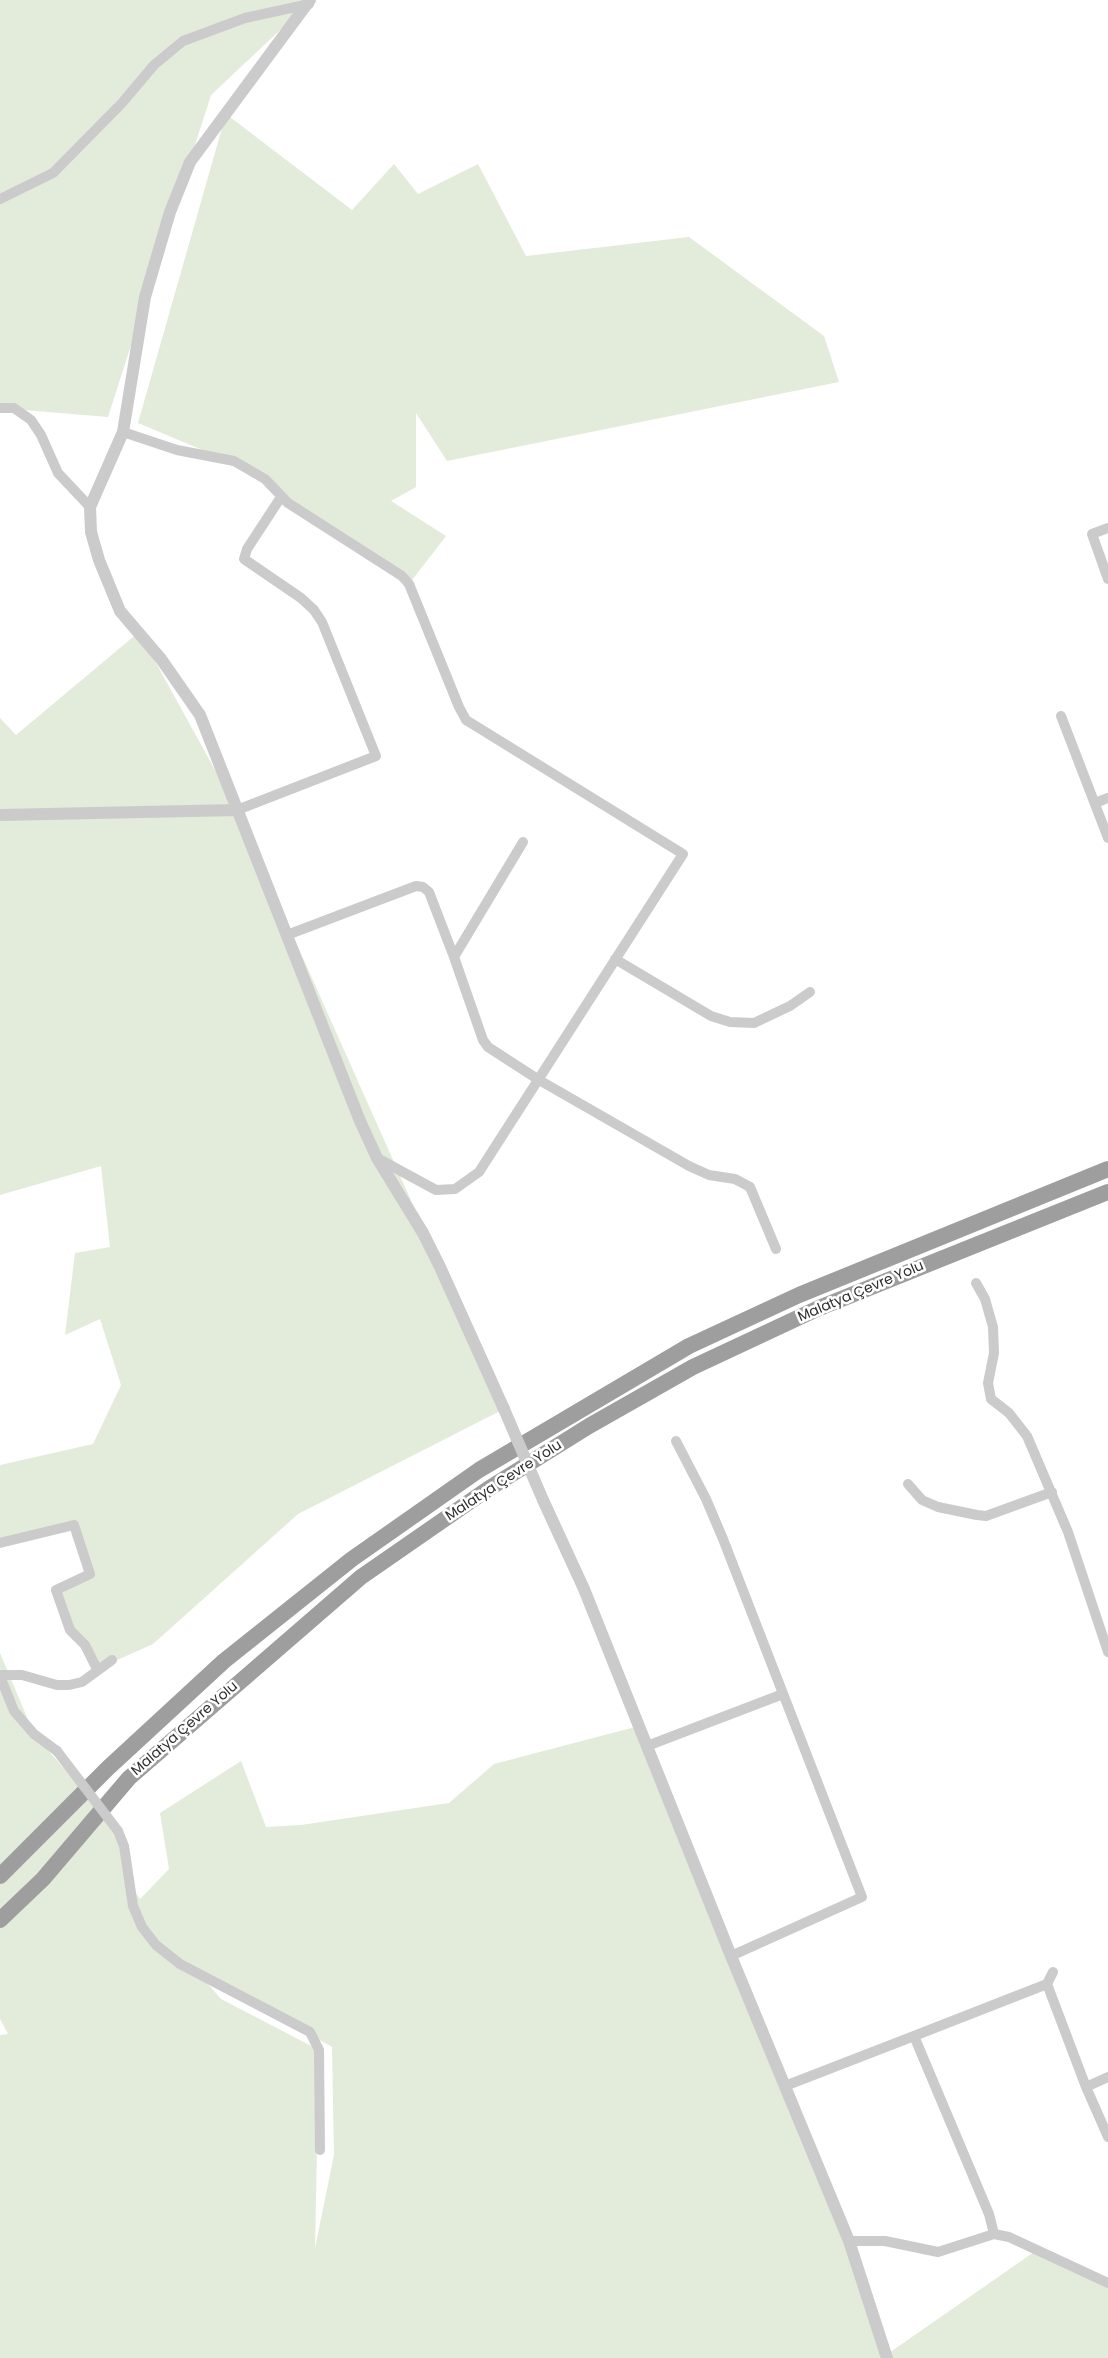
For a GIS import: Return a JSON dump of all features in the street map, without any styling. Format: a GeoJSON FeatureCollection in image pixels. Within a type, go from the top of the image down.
{"type":"FeatureCollection","features":[{"type":"Feature","properties":{"kind":"highway","name":"Malatya Çevre Yolu"},"geometry":{"type":"LineString","coordinates":[[0,1876],[108,1768],[224,1661],[352,1559],[479,1470],[689,1346],[799,1295],[1108,1169]]}},
{"type":"Feature","properties":{"kind":"highway","name":"Malatya Çevre Yolu"},"geometry":{"type":"LineString","coordinates":[[0,1920],[43,1879],[129,1778],[361,1577],[488,1489],[589,1426],[693,1366],[819,1308],[1108,1192]]}},
{"type":"Feature","properties":{"kind":"street"},"geometry":{"type":"LineString","coordinates":[[0,199],[52,173],[122,103],[154,65],[183,41],[244,18],[309,2]]}},
{"type":"Feature","properties":{"kind":"street"},"geometry":{"type":"LineString","coordinates":[[309,2],[190,162],[170,212],[145,297],[123,432],[90,507],[91,532],[99,560],[120,610],[161,659],[200,715],[360,1121],[377,1158],[423,1233],[440,1267],[584,1590],[848,2241],[887,2358]]}},
{"type":"Feature","properties":{"kind":"street"},"geometry":{"type":"LineString","coordinates":[[0,408],[14,408],[31,420],[41,435],[58,472],[90,507]]}},
{"type":"Feature","properties":{"kind":"street"},"geometry":{"type":"LineString","coordinates":[[123,432],[177,450],[234,461],[265,479],[281,497],[392,568],[410,584],[458,707],[466,720],[683,854],[479,1172],[455,1190],[436,1190],[377,1158]]}},
{"type":"Feature","properties":{"kind":"street"},"geometry":{"type":"LineString","coordinates":[[0,815],[237,810],[376,756],[322,622],[314,610],[301,598],[244,558],[247,549],[281,497]]}},
{"type":"Feature","properties":{"kind":"street"},"geometry":{"type":"LineString","coordinates":[[1108,528],[1092,534],[1108,579]]}},
{"type":"Feature","properties":{"kind":"street"},"geometry":{"type":"LineString","coordinates":[[1061,716],[1108,838]]}},
{"type":"Feature","properties":{"kind":"street"},"geometry":{"type":"LineString","coordinates":[[1095,803],[1108,798]]}},
{"type":"Feature","properties":{"kind":"street"},"geometry":{"type":"LineString","coordinates":[[454,957],[523,842]]}},
{"type":"Feature","properties":{"kind":"street"},"geometry":{"type":"LineString","coordinates":[[288,935],[416,886],[423,887],[429,892],[483,1040],[488,1047],[539,1080],[689,1166],[709,1175],[735,1179],[750,1187],[776,1249]]}},
{"type":"Feature","properties":{"kind":"street"},"geometry":{"type":"LineString","coordinates":[[615,959],[711,1016],[730,1022],[754,1023],[790,1006],[810,992]]}},
{"type":"Feature","properties":{"kind":"street"},"geometry":{"type":"LineString","coordinates":[[976,1283],[985,1298],[993,1328],[994,1353],[988,1383],[991,1399],[1009,1413],[1027,1436],[1052,1492],[1078,1559],[1108,1652]]}},
{"type":"Feature","properties":{"kind":"street"},"geometry":{"type":"LineString","coordinates":[[676,1441],[706,1498],[723,1539],[862,1897],[731,1956]]}},
{"type":"Feature","properties":{"kind":"street"},"geometry":{"type":"LineString","coordinates":[[908,1484],[922,1500],[938,1506],[986,1516],[1052,1492]]}},
{"type":"Feature","properties":{"kind":"street"},"geometry":{"type":"LineString","coordinates":[[0,1544],[74,1525],[90,1574],[56,1590],[70,1630],[86,1645],[97,1669]]}},
{"type":"Feature","properties":{"kind":"street"},"geometry":{"type":"LineString","coordinates":[[112,1660],[97,1669],[82,1682],[69,1685],[57,1685],[22,1675],[0,1676],[14,1710],[34,1734],[57,1751],[118,1831],[124,1846],[133,1906],[142,1927],[156,1945],[180,1964],[310,2032],[319,2050],[320,2150]]}},
{"type":"Feature","properties":{"kind":"street"},"geometry":{"type":"LineString","coordinates":[[647,1746],[783,1694]]}},
{"type":"Feature","properties":{"kind":"street"},"geometry":{"type":"LineString","coordinates":[[785,2086],[1047,1984],[1053,1972]]}},
{"type":"Feature","properties":{"kind":"street"},"geometry":{"type":"LineString","coordinates":[[1047,1984],[1086,2086],[1108,2137]]}},
{"type":"Feature","properties":{"kind":"street"},"geometry":{"type":"LineString","coordinates":[[914,2036],[989,2214],[994,2234]]}},
{"type":"Feature","properties":{"kind":"street"},"geometry":{"type":"LineString","coordinates":[[1086,2086],[1108,2077]]}},
{"type":"Feature","properties":{"kind":"street"},"geometry":{"type":"LineString","coordinates":[[848,2241],[885,2241],[938,2252],[994,2234],[1009,2237],[1108,2283]]}},
{"type":"Feature","properties":{"kind":"green space"},"geometry":{"type":"Polygon","coordinates":[[[0,0],[312,0],[211,95],[108,417],[0,408],[0,0]]]}},
{"type":"Feature","properties":{"kind":"green space"},"geometry":{"type":"Polygon","coordinates":[[[226,114],[352,210],[394,164],[418,194],[478,164],[526,256],[689,237],[824,336],[839,382],[447,461],[416,413],[416,487],[391,501],[446,536],[409,584],[248,469],[138,423],[226,114]]]}},
{"type":"Feature","properties":{"kind":"green space"},"geometry":{"type":"Polygon","coordinates":[[[139,632],[237,810],[504,1409],[298,1514],[153,1644],[97,1669],[62,1607],[56,1590],[90,1574],[74,1526],[0,1543],[0,1465],[93,1444],[121,1385],[100,1319],[65,1335],[75,1253],[110,1247],[101,1166],[0,1195],[0,718],[16,735],[139,632]]]}},
{"type":"Feature","properties":{"kind":"green space"},"geometry":{"type":"Polygon","coordinates":[[[0,1653],[34,1734],[118,1831],[128,1883],[140,1899],[169,1869],[160,1813],[241,1761],[266,1827],[301,1825],[449,1803],[494,1764],[639,1726],[865,2289],[885,2358],[0,2358],[0,2035],[8,2034],[0,2019],[0,1653]],[[195,1969],[221,1999],[319,2050],[315,2248],[334,2155],[332,2047],[195,1969]]]}},
{"type":"Feature","properties":{"kind":"green space"},"geometry":{"type":"Polygon","coordinates":[[[1037,2250],[1108,2282],[1108,2358],[887,2358],[886,2355],[1037,2250]]]}}]}
